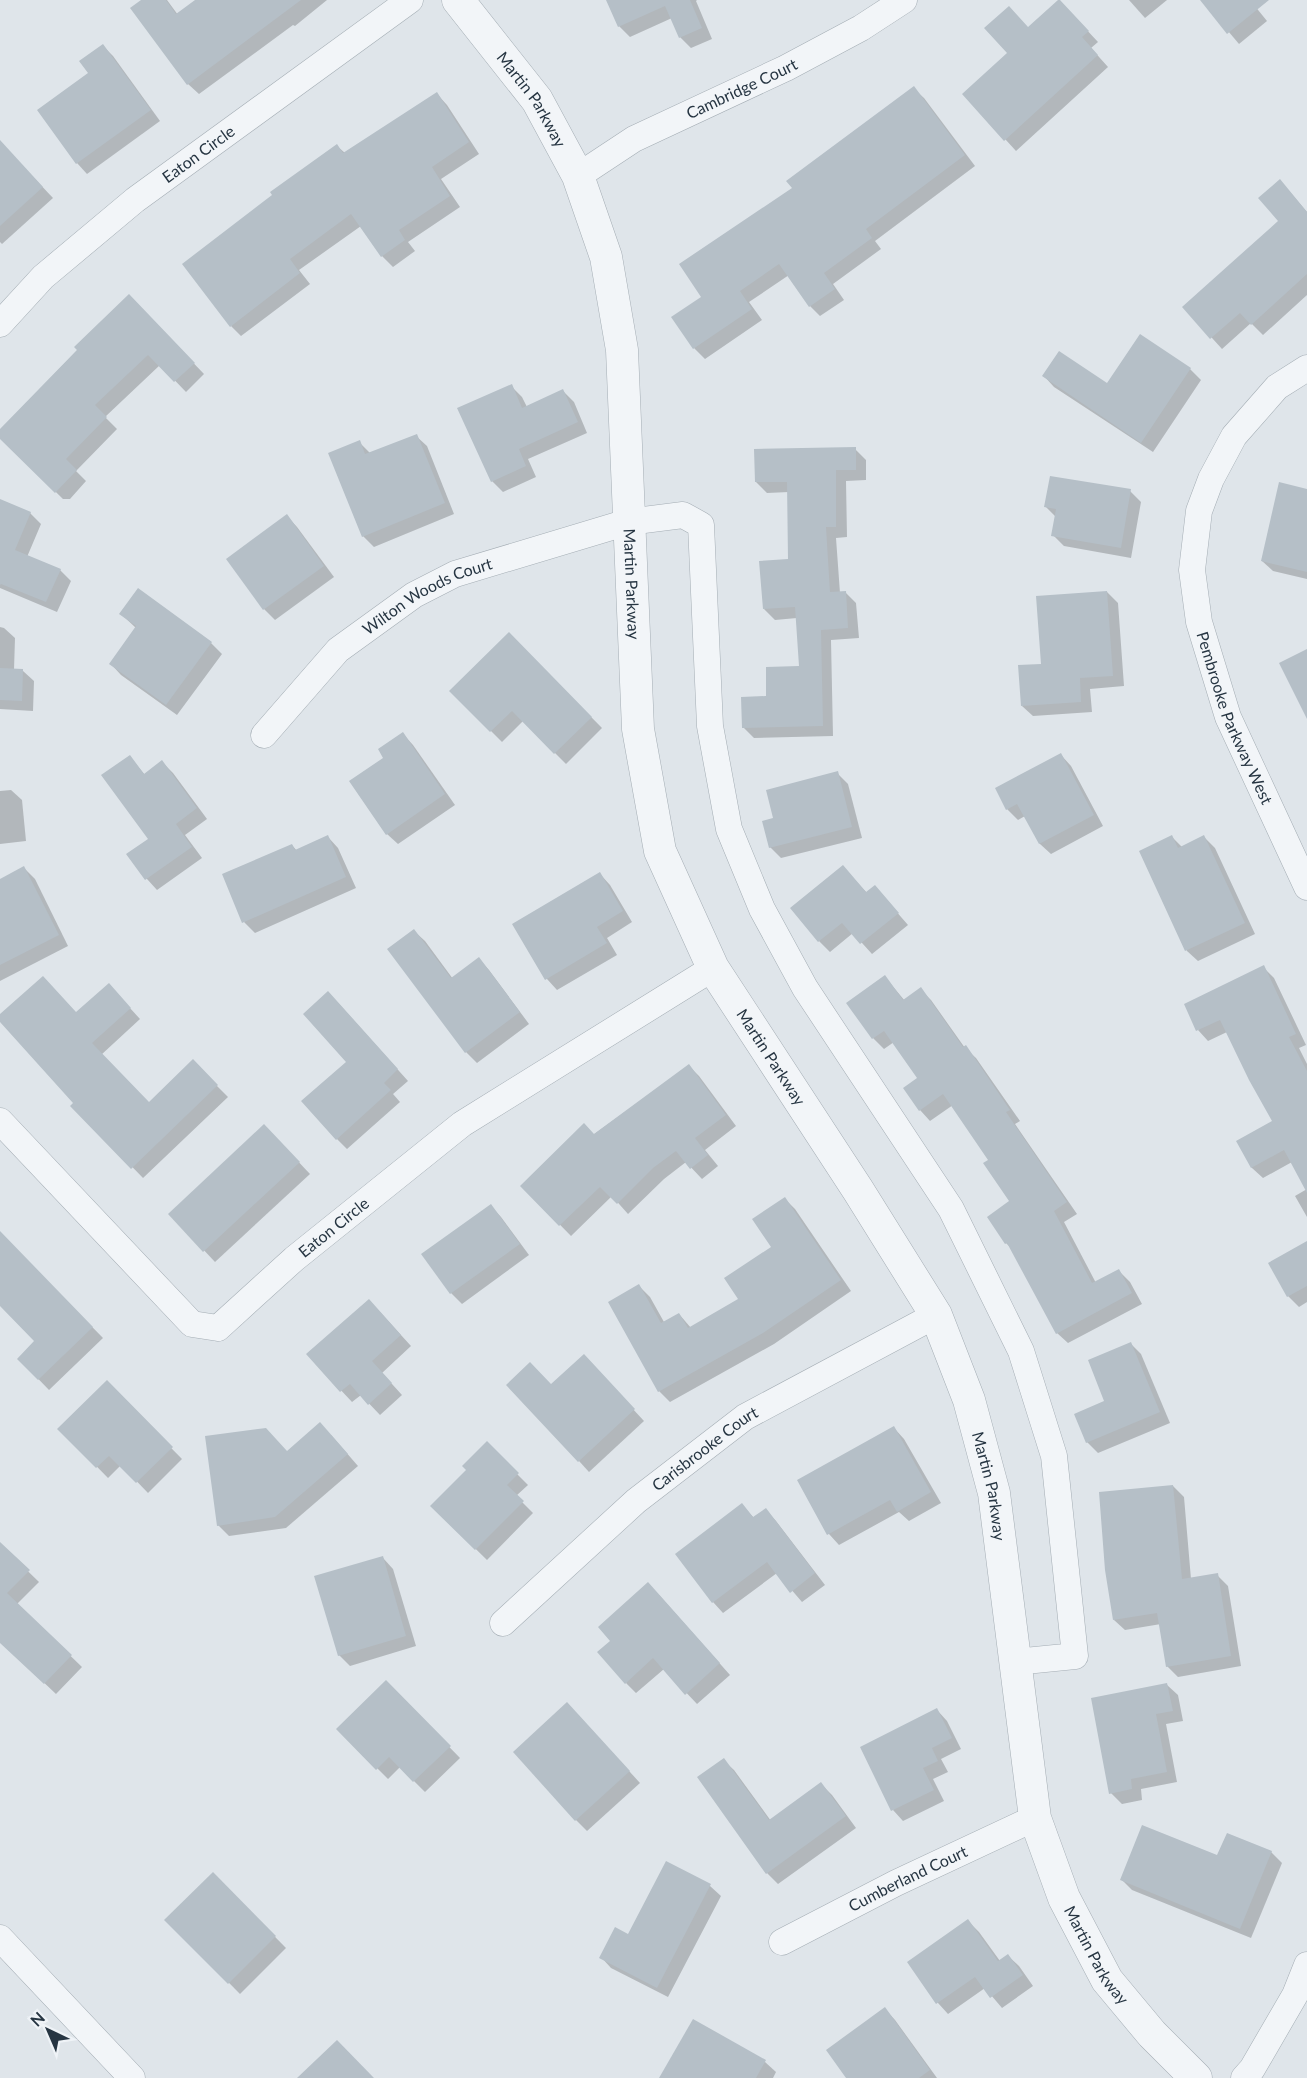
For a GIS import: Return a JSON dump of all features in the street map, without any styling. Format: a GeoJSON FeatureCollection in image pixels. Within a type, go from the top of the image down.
{"type":"FeatureCollection","features":[{"type":"Feature","properties":{"kind":"street","name":"Eaton Circle"},"geometry":{"type":"LineString","coordinates":[[0,324],[43,277],[135,200],[410,0]]}},
{"type":"Feature","properties":{"kind":"street","name":"Martin Parkway"},"geometry":{"type":"LineString","coordinates":[[458,0],[537,100],[578,176],[606,257],[622,350],[638,729],[660,851],[713,968],[858,1190],[936,1315],[969,1400],[994,1493],[1035,1818],[1064,1898],[1107,1980],[1152,2034],[1196,2078]]}},
{"type":"Feature","properties":{"kind":"street","name":"Cambridge Court"},"geometry":{"type":"LineString","coordinates":[[578,176],[634,139],[786,68],[861,28],[904,0]]}},
{"type":"Feature","properties":{"kind":"street","name":"Pembrooke Parkway West"},"geometry":{"type":"LineString","coordinates":[[1307,368],[1278,387],[1234,436],[1211,479],[1199,511],[1192,570],[1199,622],[1228,717],[1307,888]]}},
{"type":"Feature","properties":{"kind":"street","name":"Wilton Woods Court"},"geometry":{"type":"LineString","coordinates":[[264,735],[338,650],[414,595],[455,574],[628,522],[683,515],[700,525],[710,726],[729,829],[762,909],[805,988],[951,1209],[1021,1352],[1053,1456],[1075,1656],[1015,1662]]}},
{"type":"Feature","properties":{"kind":"street","name":"Eaton Circle"},"geometry":{"type":"LineString","coordinates":[[0,1121],[192,1324],[218,1328],[294,1259],[462,1124],[713,968]]}},
{"type":"Feature","properties":{"kind":"street","name":"Carisbrooke Court"},"geometry":{"type":"LineString","coordinates":[[503,1623],[636,1501],[745,1417],[936,1315]]}},
{"type":"Feature","properties":{"kind":"street","name":"Cumberland Court"},"geometry":{"type":"LineString","coordinates":[[782,1942],[896,1883],[1035,1818]]}},
{"type":"Feature","properties":{"kind":"street"},"geometry":{"type":"LineString","coordinates":[[0,1938],[132,2078]]}},
{"type":"Feature","properties":{"kind":"street"},"geometry":{"type":"LineString","coordinates":[[1244,2078],[1252,2069],[1295,1995],[1307,1965]]}},
{"type":"Feature","properties":{"kind":"building"},"geometry":{"type":"Polygon","coordinates":[[[141,0],[166,0],[176,14],[195,0],[301,0],[187,85],[130,8],[141,0]]]}},
{"type":"Feature","properties":{"kind":"building"},"geometry":{"type":"Polygon","coordinates":[[[606,0],[690,0],[702,28],[679,38],[665,6],[618,27],[606,0]]]}},
{"type":"Feature","properties":{"kind":"building"},"geometry":{"type":"Polygon","coordinates":[[[1058,0],[1089,31],[1082,37],[1098,55],[1004,141],[962,94],[1007,53],[984,28],[1009,6],[1028,27],[1058,0]]]}},
{"type":"Feature","properties":{"kind":"building"},"geometry":{"type":"Polygon","coordinates":[[[1200,0],[1269,0],[1227,34],[1200,0]]]}},
{"type":"Feature","properties":{"kind":"building"},"geometry":{"type":"Polygon","coordinates":[[[103,44],[151,110],[76,164],[37,110],[88,73],[79,61],[103,44]]]}},
{"type":"Feature","properties":{"kind":"building"},"geometry":{"type":"Polygon","coordinates":[[[914,86],[965,155],[866,229],[872,238],[824,273],[835,289],[809,307],[779,264],[740,291],[752,309],[693,349],[671,317],[701,297],[679,264],[792,188],[786,181],[914,86]]]}},
{"type":"Feature","properties":{"kind":"building"},"geometry":{"type":"Polygon","coordinates":[[[437,92],[469,142],[432,167],[450,196],[399,230],[405,240],[381,257],[351,214],[290,259],[300,273],[230,327],[182,264],[272,195],[270,192],[337,144],[343,153],[437,92]]]}},
{"type":"Feature","properties":{"kind":"building"},"geometry":{"type":"Polygon","coordinates":[[[0,140],[43,187],[0,226],[0,140]]]}},
{"type":"Feature","properties":{"kind":"building"},"geometry":{"type":"Polygon","coordinates":[[[1280,179],[1307,212],[1307,274],[1251,325],[1240,313],[1210,339],[1182,307],[1278,221],[1258,198],[1280,179]]]}},
{"type":"Feature","properties":{"kind":"building"},"geometry":{"type":"Polygon","coordinates":[[[129,294],[195,363],[174,382],[148,355],[95,405],[107,417],[66,459],[77,470],[55,493],[0,439],[0,429],[77,350],[74,347],[129,294]]]}},
{"type":"Feature","properties":{"kind":"building"},"geometry":{"type":"Polygon","coordinates":[[[1140,334],[1191,368],[1141,443],[1042,376],[1059,351],[1107,383],[1140,334]]]}},
{"type":"Feature","properties":{"kind":"building"},"geometry":{"type":"Polygon","coordinates":[[[512,384],[522,408],[563,389],[578,422],[519,449],[526,466],[491,482],[457,408],[512,384]]]}},
{"type":"Feature","properties":{"kind":"building"},"geometry":{"type":"Polygon","coordinates":[[[417,434],[445,503],[362,537],[328,453],[360,440],[365,454],[417,434]]]}},
{"type":"Feature","properties":{"kind":"building"},"geometry":{"type":"Polygon","coordinates":[[[856,447],[856,470],[836,470],[836,527],[826,527],[830,592],[846,591],[848,628],[821,630],[823,726],[742,728],[741,697],[766,696],[766,667],[799,666],[795,607],[763,609],[759,561],[788,559],[787,482],[755,482],[754,449],[856,447]]]}},
{"type":"Feature","properties":{"kind":"building"},"geometry":{"type":"Polygon","coordinates":[[[1050,476],[1131,489],[1121,548],[1051,536],[1056,509],[1044,507],[1050,476]]]}},
{"type":"Feature","properties":{"kind":"building"},"geometry":{"type":"Polygon","coordinates":[[[1279,482],[1307,489],[1307,572],[1261,561],[1279,482]]]}},
{"type":"Feature","properties":{"kind":"building"},"geometry":{"type":"Polygon","coordinates":[[[0,499],[31,512],[15,550],[61,569],[46,602],[0,585],[0,499]]]}},
{"type":"Feature","properties":{"kind":"building"},"geometry":{"type":"Polygon","coordinates":[[[287,514],[324,566],[263,610],[226,559],[287,514]]]}},
{"type":"Feature","properties":{"kind":"building"},"geometry":{"type":"Polygon","coordinates":[[[138,588],[212,642],[166,705],[109,664],[136,626],[119,614],[138,588]]]}},
{"type":"Feature","properties":{"kind":"building"},"geometry":{"type":"Polygon","coordinates":[[[1107,591],[1113,676],[1080,678],[1081,702],[1021,706],[1018,665],[1041,664],[1036,596],[1107,591]]]}},
{"type":"Feature","properties":{"kind":"building"},"geometry":{"type":"Polygon","coordinates":[[[509,632],[592,717],[554,754],[512,711],[490,732],[449,691],[509,632]]]}},
{"type":"Feature","properties":{"kind":"building"},"geometry":{"type":"Polygon","coordinates":[[[1307,649],[1307,719],[1279,663],[1307,649]]]}},
{"type":"Feature","properties":{"kind":"building"},"geometry":{"type":"Polygon","coordinates":[[[0,668],[23,669],[22,701],[0,700],[0,668]]]}},
{"type":"Feature","properties":{"kind":"building"},"geometry":{"type":"Polygon","coordinates":[[[403,732],[445,794],[386,835],[349,781],[383,758],[378,749],[403,732]]]}},
{"type":"Feature","properties":{"kind":"building"},"geometry":{"type":"Polygon","coordinates":[[[1061,753],[1094,815],[1039,844],[1017,804],[1006,810],[995,788],[1061,753]]]}},
{"type":"Feature","properties":{"kind":"building"},"geometry":{"type":"Polygon","coordinates":[[[130,755],[144,774],[162,760],[197,808],[176,824],[192,847],[145,880],[126,854],[148,839],[101,775],[130,755]]]}},
{"type":"Feature","properties":{"kind":"building"},"geometry":{"type":"Polygon","coordinates":[[[838,771],[852,827],[769,848],[762,821],[773,818],[766,790],[838,771]]]}},
{"type":"Feature","properties":{"kind":"building"},"geometry":{"type":"Polygon","coordinates":[[[328,835],[346,877],[242,923],[222,874],[292,844],[295,850],[328,835]]]}},
{"type":"Feature","properties":{"kind":"building"},"geometry":{"type":"Polygon","coordinates":[[[1172,835],[1178,848],[1204,835],[1245,923],[1185,951],[1139,851],[1172,835]]]}},
{"type":"Feature","properties":{"kind":"building"},"geometry":{"type":"Polygon","coordinates":[[[843,865],[866,892],[875,885],[899,913],[860,944],[842,923],[818,942],[790,908],[843,865]]]}},
{"type":"Feature","properties":{"kind":"building"},"geometry":{"type":"Polygon","coordinates":[[[24,866],[59,935],[0,965],[0,879],[24,866]]]}},
{"type":"Feature","properties":{"kind":"building"},"geometry":{"type":"Polygon","coordinates":[[[600,872],[623,911],[597,927],[607,943],[545,980],[512,924],[600,872]]]}},
{"type":"Feature","properties":{"kind":"building"},"geometry":{"type":"Polygon","coordinates":[[[414,929],[451,978],[479,957],[520,1012],[465,1053],[387,949],[414,929]]]}},
{"type":"Feature","properties":{"kind":"building"},"geometry":{"type":"Polygon","coordinates":[[[1264,965],[1296,1034],[1289,1037],[1307,1071],[1307,1193],[1284,1150],[1251,1168],[1236,1141],[1272,1121],[1220,1020],[1196,1031],[1184,1004],[1264,965]]]}},
{"type":"Feature","properties":{"kind":"building"},"geometry":{"type":"Polygon","coordinates":[[[885,975],[903,1000],[921,987],[963,1047],[966,1045],[1010,1110],[1006,1112],[1067,1202],[1054,1211],[1092,1283],[1119,1269],[1132,1293],[1056,1334],[1007,1243],[1005,1244],[987,1217],[1009,1201],[983,1163],[988,1160],[943,1094],[919,1111],[903,1088],[917,1078],[884,1031],[872,1039],[846,1003],[885,975]]]}},
{"type":"Feature","properties":{"kind":"building"},"geometry":{"type":"Polygon","coordinates":[[[43,976],[76,1012],[109,983],[131,1008],[92,1043],[149,1102],[193,1059],[218,1085],[131,1169],[70,1106],[73,1103],[0,1022],[0,1014],[43,976]]]}},
{"type":"Feature","properties":{"kind":"building"},"geometry":{"type":"Polygon","coordinates":[[[328,991],[398,1069],[384,1083],[391,1090],[336,1140],[301,1101],[346,1062],[303,1014],[328,991]]]}},
{"type":"Feature","properties":{"kind":"building"},"geometry":{"type":"Polygon","coordinates":[[[689,1064],[726,1115],[695,1138],[708,1155],[690,1169],[676,1151],[653,1168],[617,1204],[600,1187],[559,1226],[520,1186],[584,1123],[594,1134],[689,1064]]]}},
{"type":"Feature","properties":{"kind":"building"},"geometry":{"type":"Polygon","coordinates":[[[264,1124],[300,1162],[203,1252],[168,1214],[264,1124]]]}},
{"type":"Feature","properties":{"kind":"building"},"geometry":{"type":"Polygon","coordinates":[[[785,1197],[841,1280],[763,1333],[658,1392],[608,1302],[639,1284],[661,1323],[679,1313],[688,1328],[738,1299],[724,1278],[771,1247],[752,1219],[785,1197]]]}},
{"type":"Feature","properties":{"kind":"building"},"geometry":{"type":"Polygon","coordinates":[[[491,1204],[520,1244],[450,1294],[421,1254],[491,1204]]]}},
{"type":"Feature","properties":{"kind":"building"},"geometry":{"type":"Polygon","coordinates":[[[0,1231],[93,1327],[38,1380],[17,1359],[34,1341],[0,1306],[0,1231]]]}},
{"type":"Feature","properties":{"kind":"building"},"geometry":{"type":"Polygon","coordinates":[[[1307,1241],[1307,1286],[1287,1297],[1268,1263],[1307,1241]]]}},
{"type":"Feature","properties":{"kind":"building"},"geometry":{"type":"Polygon","coordinates":[[[369,1299],[401,1335],[372,1361],[392,1383],[368,1405],[350,1384],[340,1392],[306,1354],[369,1299]]]}},
{"type":"Feature","properties":{"kind":"building"},"geometry":{"type":"Polygon","coordinates":[[[1131,1342],[1160,1412],[1086,1443],[1074,1414],[1104,1401],[1088,1360],[1131,1342]]]}},
{"type":"Feature","properties":{"kind":"building"},"geometry":{"type":"Polygon","coordinates":[[[584,1354],[635,1409],[578,1462],[506,1385],[530,1362],[551,1384],[584,1354]]]}},
{"type":"Feature","properties":{"kind":"building"},"geometry":{"type":"Polygon","coordinates":[[[107,1380],[173,1447],[136,1483],[109,1456],[96,1468],[57,1429],[107,1380]]]}},
{"type":"Feature","properties":{"kind":"building"},"geometry":{"type":"Polygon","coordinates":[[[320,1422],[348,1454],[275,1517],[217,1526],[205,1436],[266,1428],[287,1451],[320,1422]]]}},
{"type":"Feature","properties":{"kind":"building"},"geometry":{"type":"Polygon","coordinates":[[[894,1426],[931,1492],[897,1512],[890,1500],[827,1535],[797,1480],[894,1426]]]}},
{"type":"Feature","properties":{"kind":"building"},"geometry":{"type":"Polygon","coordinates":[[[487,1441],[519,1473],[507,1485],[524,1501],[475,1550],[430,1506],[466,1470],[462,1466],[487,1441]]]}},
{"type":"Feature","properties":{"kind":"building"},"geometry":{"type":"Polygon","coordinates":[[[1173,1485],[1182,1579],[1218,1573],[1231,1656],[1166,1667],[1157,1613],[1113,1620],[1105,1570],[1099,1492],[1173,1485]]]}},
{"type":"Feature","properties":{"kind":"building"},"geometry":{"type":"Polygon","coordinates":[[[742,1503],[753,1517],[766,1508],[815,1573],[790,1593],[767,1562],[712,1603],[675,1554],[742,1503]]]}},
{"type":"Feature","properties":{"kind":"building"},"geometry":{"type":"Polygon","coordinates":[[[0,1542],[30,1570],[7,1593],[72,1655],[44,1684],[0,1643],[0,1542]]]}},
{"type":"Feature","properties":{"kind":"building"},"geometry":{"type":"Polygon","coordinates":[[[383,1556],[406,1636],[338,1656],[314,1576],[383,1556]]]}},
{"type":"Feature","properties":{"kind":"building"},"geometry":{"type":"Polygon","coordinates":[[[648,1582],[720,1663],[685,1695],[653,1658],[625,1684],[597,1652],[610,1641],[598,1627],[648,1582]]]}},
{"type":"Feature","properties":{"kind":"building"},"geometry":{"type":"Polygon","coordinates":[[[386,1680],[451,1746],[413,1782],[389,1757],[376,1770],[336,1729],[386,1680]]]}},
{"type":"Feature","properties":{"kind":"building"},"geometry":{"type":"Polygon","coordinates":[[[1167,1683],[1173,1711],[1156,1714],[1167,1772],[1131,1779],[1132,1789],[1109,1794],[1091,1698],[1167,1683]]]}},
{"type":"Feature","properties":{"kind":"building"},"geometry":{"type":"Polygon","coordinates":[[[567,1702],[630,1771],[575,1821],[513,1752],[567,1702]]]}},
{"type":"Feature","properties":{"kind":"building"},"geometry":{"type":"Polygon","coordinates":[[[937,1708],[952,1738],[932,1748],[938,1761],[923,1768],[934,1790],[891,1811],[860,1747],[937,1708]]]}},
{"type":"Feature","properties":{"kind":"building"},"geometry":{"type":"Polygon","coordinates":[[[724,1758],[769,1820],[821,1782],[846,1816],[766,1874],[697,1777],[724,1758]]]}},
{"type":"Feature","properties":{"kind":"building"},"geometry":{"type":"Polygon","coordinates":[[[1142,1825],[1217,1855],[1227,1833],[1272,1851],[1240,1929],[1120,1880],[1142,1825]]]}},
{"type":"Feature","properties":{"kind":"building"},"geometry":{"type":"Polygon","coordinates":[[[666,1861],[711,1884],[657,1988],[599,1958],[615,1927],[628,1934],[666,1861]]]}},
{"type":"Feature","properties":{"kind":"building"},"geometry":{"type":"Polygon","coordinates":[[[213,1872],[276,1936],[228,1984],[164,1920],[213,1872]]]}},
{"type":"Feature","properties":{"kind":"building"},"geometry":{"type":"Polygon","coordinates":[[[968,1919],[998,1961],[1008,1954],[1023,1975],[990,1998],[975,1977],[936,2004],[907,1962],[968,1919]]]}},
{"type":"Feature","properties":{"kind":"building"},"geometry":{"type":"Polygon","coordinates":[[[885,2007],[930,2070],[919,2078],[846,2078],[826,2050],[885,2007]]]}},
{"type":"Feature","properties":{"kind":"building"},"geometry":{"type":"Polygon","coordinates":[[[693,2019],[766,2060],[756,2078],[659,2078],[693,2019]]]}},
{"type":"Feature","properties":{"kind":"building"},"geometry":{"type":"Polygon","coordinates":[[[337,2040],[374,2078],[297,2078],[337,2040]]]}}]}
